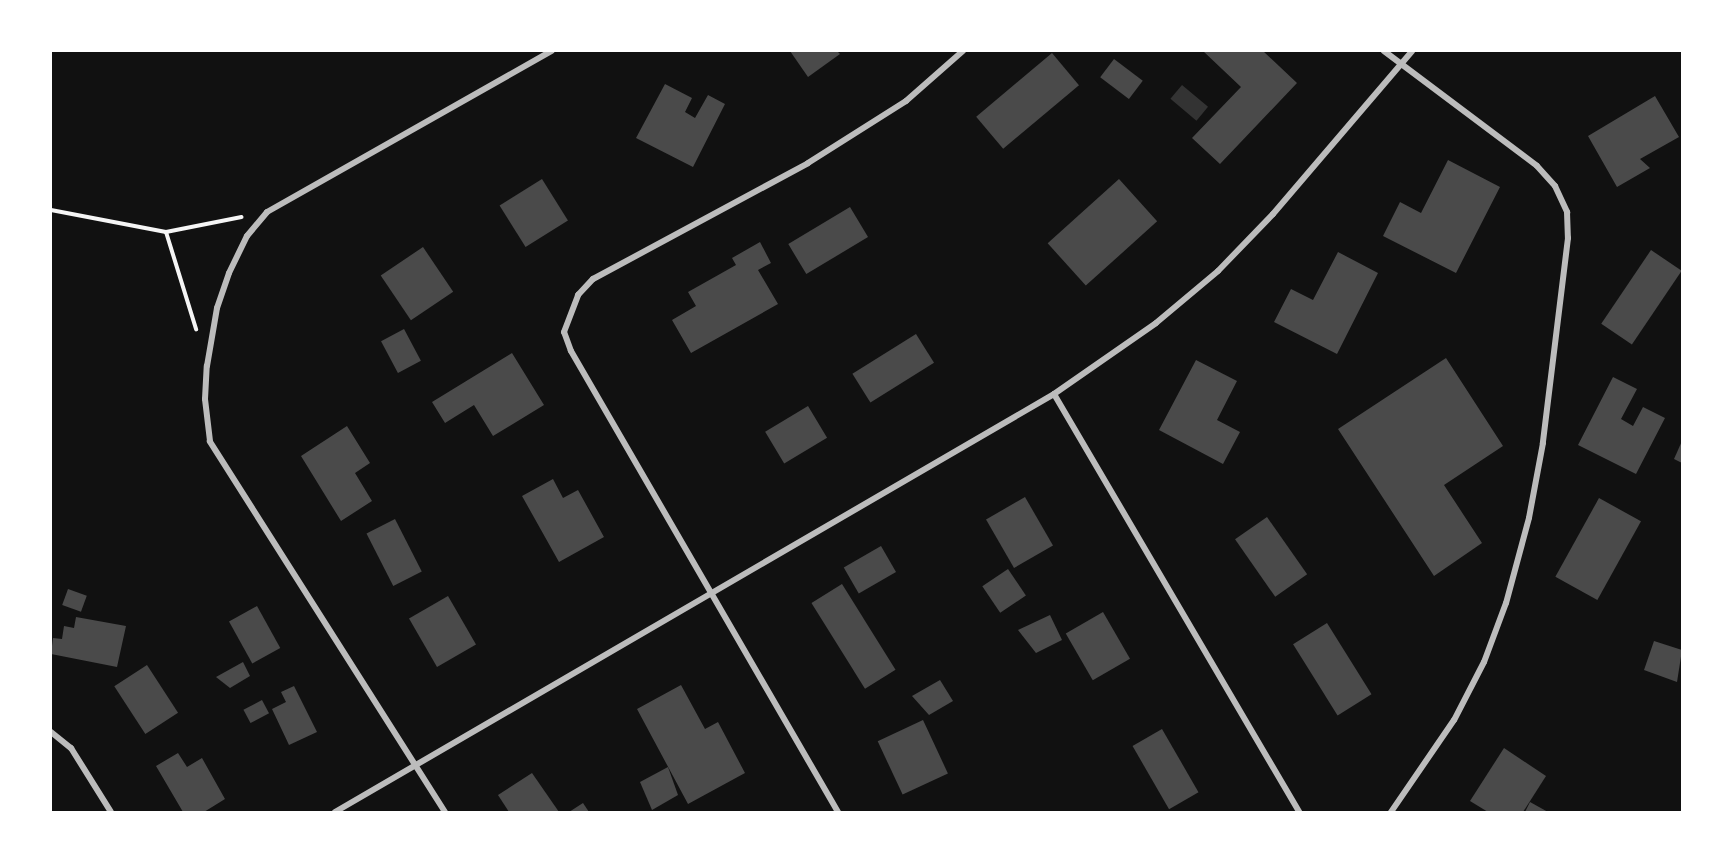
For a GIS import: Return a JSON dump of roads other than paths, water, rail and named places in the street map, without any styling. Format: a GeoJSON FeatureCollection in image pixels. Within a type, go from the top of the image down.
{"type":"FeatureCollection","features":[{"type":"Feature","properties":{"kind":"street"},"geometry":{"type":"LineString","coordinates":[[445,812],[417,764],[210,441],[205,399],[217,308],[247,236],[267,212],[552,51]]}},
{"type":"Feature","properties":{"kind":"street"},"geometry":{"type":"LineString","coordinates":[[838,812],[571,351],[564,332],[568,314],[578,295],[593,279],[808,163],[906,101],[963,51]]}},
{"type":"Feature","properties":{"kind":"street"},"geometry":{"type":"LineString","coordinates":[[1384,51],[1536,165],[1555,186],[1567,212],[1568,238],[1544,443],[1529,518],[1506,603],[1484,662],[1454,720],[1391,812]]}},
{"type":"Feature","properties":{"kind":"street"},"geometry":{"type":"LineString","coordinates":[[334,812],[1054,394],[1156,323],[1218,271],[1273,214],[1412,51]]}},
{"type":"Feature","properties":{"kind":"street"},"geometry":{"type":"LineString","coordinates":[[1054,394],[1299,812]]}},
{"type":"Feature","properties":{"kind":"street"},"geometry":{"type":"LineString","coordinates":[[51,732],[71,748],[111,812]]}}]}
